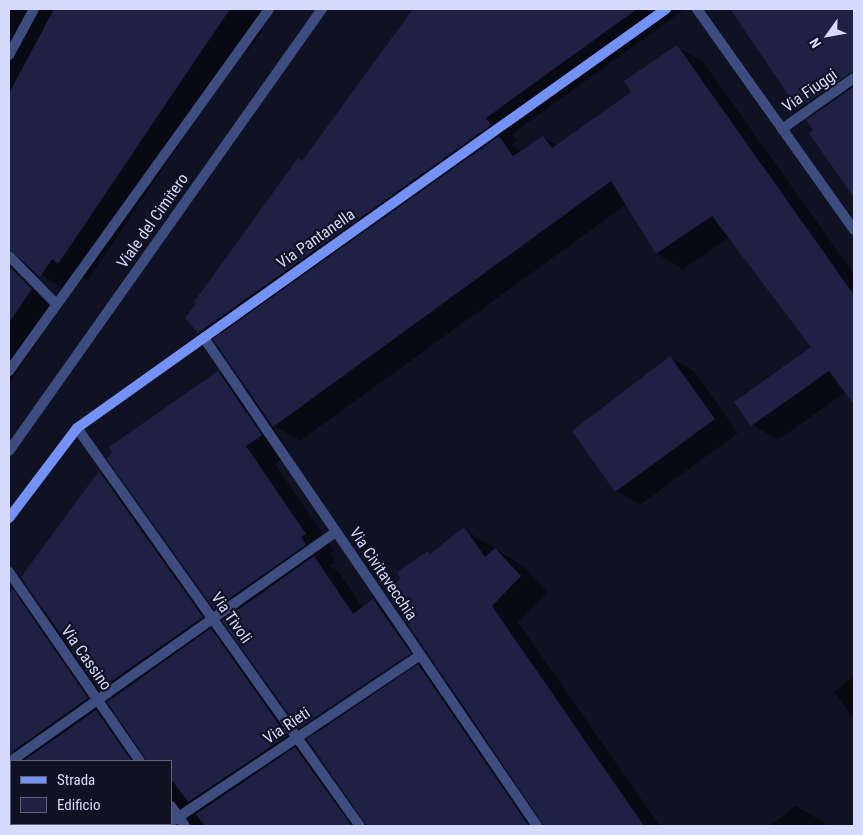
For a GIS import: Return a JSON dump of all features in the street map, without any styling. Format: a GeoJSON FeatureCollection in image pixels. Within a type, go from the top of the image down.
{"type":"FeatureCollection","features":[{"type":"Feature","properties":{"kind":"street"},"geometry":{"type":"LineString","coordinates":[[9,55],[34,9]]}},
{"type":"Feature","properties":{"kind":"street","name":"Viale del Cimitero"},"geometry":{"type":"LineString","coordinates":[[9,371],[269,9]]}},
{"type":"Feature","properties":{"kind":"street","name":"Viale del Cimitero"},"geometry":{"type":"LineString","coordinates":[[9,451],[322,9]]}},
{"type":"Feature","properties":{"kind":"street","name":"Via Pantanella"},"geometry":{"type":"LineString","coordinates":[[9,518],[77,428],[666,9]]}},
{"type":"Feature","properties":{"kind":"street"},"geometry":{"type":"LineString","coordinates":[[697,9],[854,230]]}},
{"type":"Feature","properties":{"kind":"street","name":"Via Fiuggi"},"geometry":{"type":"LineString","coordinates":[[782,129],[854,78]]}},
{"type":"Feature","properties":{"kind":"street"},"geometry":{"type":"LineString","coordinates":[[9,256],[56,304]]}},
{"type":"Feature","properties":{"kind":"street","name":"Via Civitavecchia"},"geometry":{"type":"LineString","coordinates":[[204,338],[537,826]]}},
{"type":"Feature","properties":{"kind":"street","name":"Via Tivoli"},"geometry":{"type":"LineString","coordinates":[[77,428],[360,826]]}},
{"type":"Feature","properties":{"kind":"street"},"geometry":{"type":"LineString","coordinates":[[13,760],[336,532]]}},
{"type":"Feature","properties":{"kind":"street","name":"Via Cassino"},"geometry":{"type":"LineString","coordinates":[[9,572],[139,760]]}},
{"type":"Feature","properties":{"kind":"street","name":"Via Rieti"},"geometry":{"type":"LineString","coordinates":[[175,819],[420,655]]}},
{"type":"Feature","properties":{"kind":"street"},"geometry":{"type":"LineString","coordinates":[[175,819],[185,826]]}},
{"type":"Feature","properties":{"kind":"building"},"geometry":{"type":"Polygon","coordinates":[[[54,9],[230,9],[58,264],[52,259],[40,277],[9,249],[9,93],[54,9]]]}},
{"type":"Feature","properties":{"kind":"building"},"geometry":{"type":"Polygon","coordinates":[[[413,9],[637,9],[486,118],[491,125],[198,333],[185,318],[196,304],[194,302],[298,158],[302,161],[413,9]]]}},
{"type":"Feature","properties":{"kind":"building"},"geometry":{"type":"Polygon","coordinates":[[[730,9],[854,9],[854,71],[798,109],[730,9]]]}},
{"type":"Feature","properties":{"kind":"building"},"geometry":{"type":"Polygon","coordinates":[[[677,45],[854,295],[854,405],[829,371],[751,426],[734,402],[811,347],[712,216],[656,254],[611,181],[273,427],[213,339],[499,136],[513,156],[543,136],[552,148],[631,92],[624,81],[677,45]]]}},
{"type":"Feature","properties":{"kind":"building"},"geometry":{"type":"Polygon","coordinates":[[[854,86],[854,198],[809,133],[813,130],[806,120],[854,86]]]}},
{"type":"Feature","properties":{"kind":"building"},"geometry":{"type":"Polygon","coordinates":[[[9,266],[32,289],[9,323],[9,266]]]}},
{"type":"Feature","properties":{"kind":"building"},"geometry":{"type":"Polygon","coordinates":[[[670,356],[715,419],[615,492],[572,431],[670,356]]]}},
{"type":"Feature","properties":{"kind":"building"},"geometry":{"type":"Polygon","coordinates":[[[218,371],[262,435],[246,446],[306,534],[301,537],[306,545],[214,609],[107,459],[112,452],[109,447],[218,371]]]}},
{"type":"Feature","properties":{"kind":"building"},"geometry":{"type":"Polygon","coordinates":[[[99,471],[203,617],[99,690],[21,577],[99,471]]]}},
{"type":"Feature","properties":{"kind":"building"},"geometry":{"type":"Polygon","coordinates":[[[464,527],[485,557],[495,548],[521,576],[492,606],[644,826],[544,826],[385,590],[400,579],[397,572],[428,551],[430,554],[464,527]]]}},
{"type":"Feature","properties":{"kind":"building"},"geometry":{"type":"Polygon","coordinates":[[[314,556],[353,614],[373,599],[411,653],[299,728],[222,621],[314,556]]]}},
{"type":"Feature","properties":{"kind":"building"},"geometry":{"type":"Polygon","coordinates":[[[13,589],[88,698],[9,754],[9,594],[13,589]]]}},
{"type":"Feature","properties":{"kind":"building"},"geometry":{"type":"Polygon","coordinates":[[[211,628],[287,736],[188,802],[172,780],[172,760],[146,760],[107,702],[211,628]]]}},
{"type":"Feature","properties":{"kind":"building"},"geometry":{"type":"Polygon","coordinates":[[[418,664],[529,826],[367,826],[307,739],[418,664]]]}},
{"type":"Feature","properties":{"kind":"building"},"geometry":{"type":"Polygon","coordinates":[[[96,710],[131,760],[24,760],[96,710]]]}},
{"type":"Feature","properties":{"kind":"building"},"geometry":{"type":"Polygon","coordinates":[[[295,747],[352,826],[205,826],[196,814],[295,747]]]}}]}
